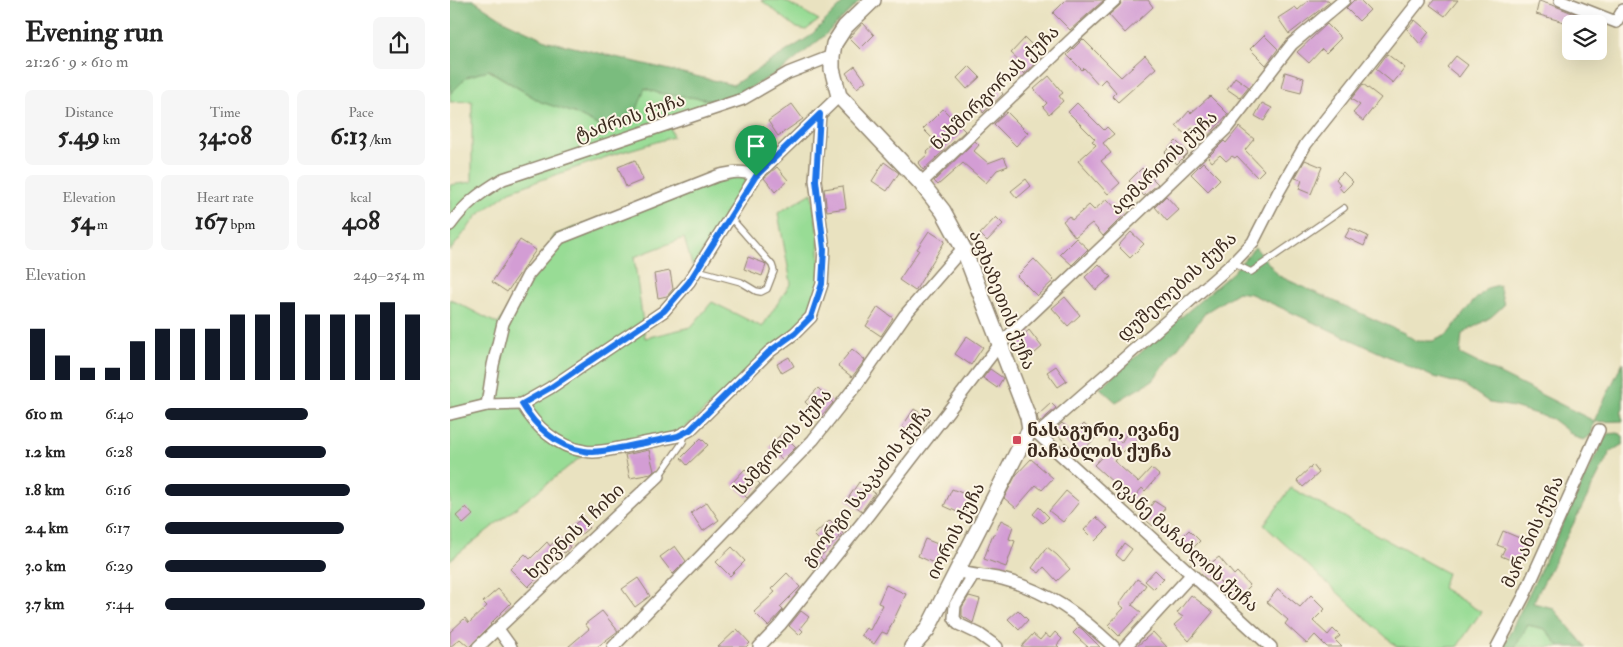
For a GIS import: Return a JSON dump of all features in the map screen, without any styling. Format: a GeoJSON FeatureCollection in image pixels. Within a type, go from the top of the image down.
{"type":"FeatureCollection","features":[{"type":"Feature","properties":{"kind":"street"},"geometry":{"type":"LineString","coordinates":[[450,414],[487,405],[522,404],[550,388],[664,311],[689,282],[756,176],[838,96],[832,69],[834,44],[845,27],[873,0]]}},
{"type":"Feature","properties":{"kind":"street","name":"ნახშირგორას ქუჩა"},"geometry":{"type":"LineString","coordinates":[[921,183],[1115,0]]}},
{"type":"Feature","properties":{"kind":"street","name":"აღმართის ქუჩა"},"geometry":{"type":"LineString","coordinates":[[1000,344],[1226,129],[1292,44],[1344,0]]}},
{"type":"Feature","properties":{"kind":"street","name":"დუშელების ქუჩა"},"geometry":{"type":"LineString","coordinates":[[1034,432],[1233,264],[1253,242],[1306,144],[1420,0]]}},
{"type":"Feature","properties":{"kind":"street"},"geometry":{"type":"LineString","coordinates":[[1560,0],[1616,22],[1623,10]]}},
{"type":"Feature","properties":{"kind":"street","name":"ტაძრის ქუჩა"},"geometry":{"type":"LineString","coordinates":[[450,225],[466,205],[483,191],[503,179],[742,99],[788,73],[832,56]]}},
{"type":"Feature","properties":{"kind":"street","name":"აფხაზეთის ქუჩა"},"geometry":{"type":"LineString","coordinates":[[838,96],[921,183],[943,211],[963,248],[1034,432]]}},
{"type":"Feature","properties":{"kind":"street"},"geometry":{"type":"LineString","coordinates":[[522,404],[529,416],[541,429],[564,446],[584,452],[600,452],[678,436],[685,433],[769,352],[795,333],[811,317],[822,284],[824,249],[816,180],[820,114]]}},
{"type":"Feature","properties":{"kind":"street"},"geometry":{"type":"LineString","coordinates":[[487,405],[493,365],[503,323],[528,275],[560,238],[717,176],[732,172],[746,172],[756,176]]}},
{"type":"Feature","properties":{"kind":"street","name":"სამგორის ქუჩა"},"geometry":{"type":"LineString","coordinates":[[613,647],[813,440],[905,315],[963,248]]}},
{"type":"Feature","properties":{"kind":"street","name":"გიორგი სააკაძის ქუჩა"},"geometry":{"type":"LineString","coordinates":[[759,647],[780,625],[869,514],[1000,344]]}},
{"type":"Feature","properties":{"kind":"street","name":"მარანის ქუჩა"},"geometry":{"type":"LineString","coordinates":[[1497,647],[1524,596],[1599,430]]}},
{"type":"Feature","properties":{"kind":"street","name":"იორის ქუჩა"},"geometry":{"type":"LineString","coordinates":[[912,647],[927,630],[1019,449],[1034,432]]}},
{"type":"Feature","properties":{"kind":"street","name":"ივანე მაჩაბლის ქუჩა"},"geometry":{"type":"LineString","coordinates":[[1034,432],[1271,647]]}},
{"type":"Feature","properties":{"kind":"street","name":"ხეივნის I ჩიხი"},"geometry":{"type":"LineString","coordinates":[[478,647],[659,476]]}},
{"type":"Feature","properties":{"kind":"street"},"geometry":{"type":"LineString","coordinates":[[957,571],[973,576],[989,576],[1002,579],[1050,598],[1088,622],[1114,647]]}},
{"type":"Feature","properties":{"kind":"street"},"geometry":{"type":"LineString","coordinates":[[973,576],[955,605],[954,618],[958,624],[980,634],[997,647]]}},
{"type":"Feature","properties":{"kind":"street"},"geometry":{"type":"LineString","coordinates":[[1125,647],[1191,576]]}},
{"type":"Feature","properties":{"kind":"street"},"geometry":{"type":"LineString","coordinates":[[498,629],[511,647]]}},
{"type":"Feature","properties":{"kind":"lane"},"geometry":{"type":"LineString","coordinates":[[1233,264],[1251,272],[1344,208]]}},
{"type":"Feature","properties":{"kind":"lane"},"geometry":{"type":"LineString","coordinates":[[696,270],[741,282],[756,292],[767,289],[774,271],[772,265],[730,217]]}},
{"type":"Feature","properties":{"kind":"lane","name":"ხეივნის I ჩიხი"},"geometry":{"type":"LineString","coordinates":[[659,476],[683,442],[685,433]]}},
{"type":"Feature","properties":{"kind":"green space"},"geometry":{"type":"Polygon","coordinates":[[[450,0],[473,0],[507,22],[548,41],[733,85],[809,37],[846,0],[861,0],[823,37],[785,68],[741,93],[712,100],[658,93],[645,88],[635,115],[603,128],[574,113],[541,102],[489,70],[467,77],[450,94],[450,0]]]}},
{"type":"Feature","properties":{"kind":"green space"},"geometry":{"type":"Polygon","coordinates":[[[761,0],[783,0],[819,20],[806,30],[797,28],[761,0]]]}},
{"type":"Feature","properties":{"kind":"green space"},"geometry":{"type":"Polygon","coordinates":[[[488,70],[541,102],[574,113],[603,128],[634,115],[644,88],[658,93],[712,100],[741,93],[726,101],[667,118],[673,137],[612,155],[510,191],[477,216],[450,251],[450,185],[472,182],[472,101],[450,102],[450,94],[467,77],[488,70]]]}},
{"type":"Feature","properties":{"kind":"green space"},"geometry":{"type":"Polygon","coordinates":[[[754,167],[696,262],[692,265],[684,238],[634,257],[645,338],[691,327],[712,302],[762,327],[791,283],[778,213],[812,193],[819,248],[819,276],[813,303],[803,321],[686,427],[674,433],[590,447],[582,456],[450,560],[450,299],[498,324],[555,235],[722,170],[754,167]]]}},
{"type":"Feature","properties":{"kind":"green space"},"geometry":{"type":"Polygon","coordinates":[[[1255,247],[1279,276],[1404,333],[1416,341],[1433,341],[1447,335],[1471,304],[1487,288],[1499,285],[1504,305],[1491,317],[1462,334],[1460,354],[1594,421],[1623,362],[1623,408],[1621,414],[1623,421],[1594,422],[1591,435],[1584,440],[1577,438],[1552,419],[1514,407],[1490,403],[1464,385],[1431,376],[1251,294],[1238,292],[1206,312],[1153,380],[1116,402],[1100,388],[1233,272],[1255,247]]]}},
{"type":"Feature","properties":{"kind":"green space"},"geometry":{"type":"Polygon","coordinates":[[[1618,433],[1623,436],[1623,444],[1610,452],[1533,603],[1553,608],[1586,647],[1560,647],[1545,629],[1528,625],[1515,647],[1503,647],[1603,441],[1608,434],[1618,433]]]}},
{"type":"Feature","properties":{"kind":"green space"},"geometry":{"type":"Polygon","coordinates":[[[1291,488],[1447,573],[1442,588],[1481,612],[1457,647],[1397,647],[1264,525],[1291,488]]]}},
{"type":"Feature","properties":{"kind":"green space"},"geometry":{"type":"Polygon","coordinates":[[[1528,625],[1545,629],[1560,647],[1515,647],[1528,625]]]}},
{"type":"Feature","properties":{"kind":"building"},"geometry":{"type":"Polygon","coordinates":[[[1066,0],[1104,0],[1070,30],[1053,13],[1066,0]]]}},
{"type":"Feature","properties":{"kind":"building"},"geometry":{"type":"Polygon","coordinates":[[[1122,0],[1148,0],[1153,7],[1125,33],[1109,15],[1120,5],[1122,0]]]}},
{"type":"Feature","properties":{"kind":"building"},"geometry":{"type":"Polygon","coordinates":[[[1309,0],[1328,0],[1330,2],[1289,34],[1278,18],[1295,7],[1298,10],[1309,0]]]}},
{"type":"Feature","properties":{"kind":"building"},"geometry":{"type":"Polygon","coordinates":[[[1354,0],[1360,0],[1370,10],[1359,21],[1346,8],[1354,0]]]}},
{"type":"Feature","properties":{"kind":"building"},"geometry":{"type":"Polygon","coordinates":[[[1434,0],[1458,0],[1445,16],[1430,5],[1434,0]]]}},
{"type":"Feature","properties":{"kind":"building"},"geometry":{"type":"Polygon","coordinates":[[[1539,1],[1578,15],[1562,15],[1562,21],[1536,14],[1539,1]]]}},
{"type":"Feature","properties":{"kind":"building"},"geometry":{"type":"Polygon","coordinates":[[[1415,20],[1429,32],[1420,44],[1407,29],[1415,20]]]}},
{"type":"Feature","properties":{"kind":"building"},"geometry":{"type":"Polygon","coordinates":[[[863,23],[874,35],[860,49],[849,38],[863,23]]]}},
{"type":"Feature","properties":{"kind":"building"},"geometry":{"type":"Polygon","coordinates":[[[1327,24],[1341,38],[1326,53],[1322,49],[1309,63],[1297,52],[1327,24]]]}},
{"type":"Feature","properties":{"kind":"building"},"geometry":{"type":"Polygon","coordinates":[[[1264,35],[1278,49],[1266,65],[1250,49],[1264,35]]]}},
{"type":"Feature","properties":{"kind":"building"},"geometry":{"type":"Polygon","coordinates":[[[1025,38],[1043,56],[1024,74],[1016,65],[1020,61],[1011,53],[1025,38]]]}},
{"type":"Feature","properties":{"kind":"building"},"geometry":{"type":"Polygon","coordinates":[[[1083,39],[1121,77],[1145,55],[1156,68],[1118,102],[1112,96],[1116,92],[1105,79],[1099,85],[1084,68],[1082,70],[1067,55],[1083,39]]]}},
{"type":"Feature","properties":{"kind":"building"},"geometry":{"type":"Polygon","coordinates":[[[1387,54],[1405,68],[1393,83],[1376,69],[1387,54]]]}},
{"type":"Feature","properties":{"kind":"building"},"geometry":{"type":"Polygon","coordinates":[[[1456,56],[1468,65],[1459,77],[1447,67],[1456,56]]]}},
{"type":"Feature","properties":{"kind":"building"},"geometry":{"type":"Polygon","coordinates":[[[855,66],[866,81],[857,88],[846,73],[855,66]]]}},
{"type":"Feature","properties":{"kind":"building"},"geometry":{"type":"Polygon","coordinates":[[[969,66],[980,77],[967,89],[957,78],[969,66]]]}},
{"type":"Feature","properties":{"kind":"building"},"geometry":{"type":"Polygon","coordinates":[[[1285,72],[1304,78],[1301,93],[1281,88],[1285,72]]]}},
{"type":"Feature","properties":{"kind":"building"},"geometry":{"type":"Polygon","coordinates":[[[1049,76],[1063,93],[1059,96],[1063,101],[1049,114],[1043,107],[1047,103],[1034,89],[1049,76]]]}},
{"type":"Feature","properties":{"kind":"building"},"geometry":{"type":"Polygon","coordinates":[[[1235,77],[1249,87],[1240,98],[1227,89],[1235,77]]]}},
{"type":"Feature","properties":{"kind":"building"},"geometry":{"type":"Polygon","coordinates":[[[1363,84],[1381,98],[1363,121],[1353,113],[1360,105],[1351,99],[1363,84]]]}},
{"type":"Feature","properties":{"kind":"building"},"geometry":{"type":"Polygon","coordinates":[[[997,86],[1003,94],[983,113],[981,108],[990,101],[985,96],[997,86]]]}},
{"type":"Feature","properties":{"kind":"building"},"geometry":{"type":"Polygon","coordinates":[[[1210,96],[1228,114],[1206,138],[1192,128],[1186,135],[1176,126],[1189,111],[1191,113],[1210,96]]]}},
{"type":"Feature","properties":{"kind":"building"},"geometry":{"type":"Polygon","coordinates":[[[1077,103],[1104,130],[1107,127],[1114,134],[1103,143],[1111,153],[1101,161],[1120,183],[1108,194],[1078,161],[1096,145],[1092,141],[1095,139],[1068,112],[1077,103]]]}},
{"type":"Feature","properties":{"kind":"building"},"geometry":{"type":"Polygon","coordinates":[[[1262,103],[1272,108],[1264,121],[1255,116],[1262,103]]]}},
{"type":"Feature","properties":{"kind":"building"},"geometry":{"type":"Polygon","coordinates":[[[792,104],[803,119],[778,136],[768,121],[792,104]]]}},
{"type":"Feature","properties":{"kind":"building"},"geometry":{"type":"Polygon","coordinates":[[[943,109],[965,131],[923,170],[918,163],[937,143],[923,129],[943,109]]]}},
{"type":"Feature","properties":{"kind":"building"},"geometry":{"type":"Polygon","coordinates":[[[1007,112],[1028,133],[1016,146],[994,124],[1007,112]]]}},
{"type":"Feature","properties":{"kind":"building"},"geometry":{"type":"Polygon","coordinates":[[[1239,127],[1254,139],[1245,150],[1264,170],[1257,177],[1237,156],[1235,158],[1232,156],[1226,161],[1220,155],[1212,162],[1208,157],[1224,141],[1226,143],[1239,127]]]}},
{"type":"Feature","properties":{"kind":"building"},"geometry":{"type":"Polygon","coordinates":[[[975,141],[979,145],[974,151],[988,163],[1004,157],[1008,166],[997,170],[986,183],[963,163],[938,185],[934,181],[975,141]]]}},
{"type":"Feature","properties":{"kind":"building"},"geometry":{"type":"Polygon","coordinates":[[[1176,141],[1188,153],[1177,164],[1165,152],[1176,141]]]}},
{"type":"Feature","properties":{"kind":"building"},"geometry":{"type":"Polygon","coordinates":[[[635,160],[643,180],[626,187],[618,167],[635,160]]]}},
{"type":"Feature","properties":{"kind":"building"},"geometry":{"type":"Polygon","coordinates":[[[1305,160],[1322,167],[1311,194],[1299,189],[1302,180],[1295,178],[1305,160]]]}},
{"type":"Feature","properties":{"kind":"building"},"geometry":{"type":"Polygon","coordinates":[[[884,162],[899,173],[887,191],[872,181],[884,162]]]}},
{"type":"Feature","properties":{"kind":"building"},"geometry":{"type":"Polygon","coordinates":[[[1203,162],[1220,179],[1208,191],[1191,174],[1203,162]]]}},
{"type":"Feature","properties":{"kind":"building"},"geometry":{"type":"Polygon","coordinates":[[[777,167],[788,180],[775,192],[764,178],[777,167]]]}},
{"type":"Feature","properties":{"kind":"building"},"geometry":{"type":"Polygon","coordinates":[[[1142,168],[1158,184],[1144,196],[1129,181],[1142,168]]]}},
{"type":"Feature","properties":{"kind":"building"},"geometry":{"type":"Polygon","coordinates":[[[1343,172],[1353,182],[1343,192],[1338,186],[1340,184],[1336,179],[1343,172]]]}},
{"type":"Feature","properties":{"kind":"building"},"geometry":{"type":"Polygon","coordinates":[[[1026,179],[1031,186],[1017,198],[1011,191],[1026,179]]]}},
{"type":"Feature","properties":{"kind":"building"},"geometry":{"type":"Polygon","coordinates":[[[843,186],[846,208],[827,211],[824,189],[843,186]]]}},
{"type":"Feature","properties":{"kind":"building"},"geometry":{"type":"Polygon","coordinates":[[[1166,196],[1179,210],[1167,221],[1155,207],[1166,196]]]}},
{"type":"Feature","properties":{"kind":"building"},"geometry":{"type":"Polygon","coordinates":[[[1107,199],[1123,216],[1103,236],[1092,223],[1075,237],[1063,221],[1069,216],[1072,220],[1089,205],[1094,210],[1107,199]]]}},
{"type":"Feature","properties":{"kind":"building"},"geometry":{"type":"Polygon","coordinates":[[[996,217],[1003,224],[987,241],[980,234],[996,217]]]}},
{"type":"Feature","properties":{"kind":"building"},"geometry":{"type":"Polygon","coordinates":[[[1350,228],[1368,236],[1364,246],[1345,237],[1350,228]]]}},
{"type":"Feature","properties":{"kind":"building"},"geometry":{"type":"Polygon","coordinates":[[[929,231],[945,241],[915,291],[899,280],[929,231]]]}},
{"type":"Feature","properties":{"kind":"building"},"geometry":{"type":"Polygon","coordinates":[[[1131,232],[1144,244],[1130,258],[1118,246],[1131,232]]]}},
{"type":"Feature","properties":{"kind":"building"},"geometry":{"type":"Polygon","coordinates":[[[1076,238],[1088,249],[1072,265],[1060,254],[1076,238]]]}},
{"type":"Feature","properties":{"kind":"building"},"geometry":{"type":"Polygon","coordinates":[[[520,240],[536,250],[507,292],[492,282],[520,240]]]}},
{"type":"Feature","properties":{"kind":"building"},"geometry":{"type":"Polygon","coordinates":[[[748,257],[766,265],[762,276],[744,269],[748,257]]]}},
{"type":"Feature","properties":{"kind":"building"},"geometry":{"type":"Polygon","coordinates":[[[1034,259],[1054,280],[1037,296],[1017,276],[1034,259]]]}},
{"type":"Feature","properties":{"kind":"building"},"geometry":{"type":"Polygon","coordinates":[[[1099,264],[1111,277],[1096,290],[1085,277],[1099,264]]]}},
{"type":"Feature","properties":{"kind":"building"},"geometry":{"type":"Polygon","coordinates":[[[670,271],[673,289],[667,296],[658,298],[654,274],[670,271]]]}},
{"type":"Feature","properties":{"kind":"building"},"geometry":{"type":"Polygon","coordinates":[[[1065,297],[1080,315],[1068,326],[1052,308],[1065,297]]]}},
{"type":"Feature","properties":{"kind":"building"},"geometry":{"type":"Polygon","coordinates":[[[878,307],[893,318],[881,336],[866,326],[878,307]]]}},
{"type":"Feature","properties":{"kind":"building"},"geometry":{"type":"Polygon","coordinates":[[[1029,330],[1042,347],[1028,359],[1014,343],[1029,330]]]}},
{"type":"Feature","properties":{"kind":"building"},"geometry":{"type":"Polygon","coordinates":[[[967,336],[983,347],[971,365],[955,354],[967,336]]]}},
{"type":"Feature","properties":{"kind":"building"},"geometry":{"type":"Polygon","coordinates":[[[852,349],[865,360],[852,377],[838,366],[852,349]]]}},
{"type":"Feature","properties":{"kind":"building"},"geometry":{"type":"Polygon","coordinates":[[[789,357],[794,366],[782,373],[777,364],[789,357]]]}},
{"type":"Feature","properties":{"kind":"building"},"geometry":{"type":"Polygon","coordinates":[[[1056,366],[1067,381],[1058,387],[1047,372],[1056,366]]]}},
{"type":"Feature","properties":{"kind":"building"},"geometry":{"type":"Polygon","coordinates":[[[990,369],[1003,378],[997,388],[983,378],[990,369]]]}},
{"type":"Feature","properties":{"kind":"building"},"geometry":{"type":"Polygon","coordinates":[[[818,388],[833,403],[820,417],[805,402],[818,388]]]}},
{"type":"Feature","properties":{"kind":"building"},"geometry":{"type":"Polygon","coordinates":[[[1051,403],[1056,408],[1039,423],[1037,416],[1051,403]]]}},
{"type":"Feature","properties":{"kind":"building"},"geometry":{"type":"Polygon","coordinates":[[[914,409],[930,419],[918,438],[902,427],[914,409]]]}},
{"type":"Feature","properties":{"kind":"building"},"geometry":{"type":"Polygon","coordinates":[[[1062,423],[1074,434],[1084,424],[1097,436],[1079,455],[1053,431],[1062,423]]]}},
{"type":"Feature","properties":{"kind":"building"},"geometry":{"type":"Polygon","coordinates":[[[1128,431],[1139,437],[1133,448],[1129,446],[1114,461],[1138,482],[1151,468],[1159,475],[1145,491],[1142,488],[1130,502],[1114,487],[1116,485],[1094,465],[1112,446],[1108,441],[1114,435],[1121,443],[1128,431]]]}},
{"type":"Feature","properties":{"kind":"building"},"geometry":{"type":"Polygon","coordinates":[[[782,433],[796,447],[783,460],[769,447],[782,433]]]}},
{"type":"Feature","properties":{"kind":"building"},"geometry":{"type":"Polygon","coordinates":[[[701,438],[708,445],[687,465],[681,458],[701,438]]]}},
{"type":"Feature","properties":{"kind":"building"},"geometry":{"type":"Polygon","coordinates":[[[649,450],[654,471],[651,474],[630,478],[625,455],[649,450]]]}},
{"type":"Feature","properties":{"kind":"building"},"geometry":{"type":"Polygon","coordinates":[[[1031,459],[1053,478],[1042,490],[1036,485],[1016,508],[1004,498],[1016,475],[1031,459]]]}},
{"type":"Feature","properties":{"kind":"building"},"geometry":{"type":"Polygon","coordinates":[[[1313,465],[1319,473],[1303,487],[1297,480],[1313,465]]]}},
{"type":"Feature","properties":{"kind":"building"},"geometry":{"type":"Polygon","coordinates":[[[745,469],[760,484],[747,498],[732,483],[745,469]]]}},
{"type":"Feature","properties":{"kind":"building"},"geometry":{"type":"Polygon","coordinates":[[[859,482],[875,493],[862,511],[847,500],[859,482]]]}},
{"type":"Feature","properties":{"kind":"building"},"geometry":{"type":"Polygon","coordinates":[[[952,489],[972,497],[964,515],[944,506],[952,489]]]}},
{"type":"Feature","properties":{"kind":"building"},"geometry":{"type":"Polygon","coordinates":[[[1066,491],[1079,502],[1063,522],[1049,511],[1066,491]]]}},
{"type":"Feature","properties":{"kind":"building"},"geometry":{"type":"Polygon","coordinates":[[[1154,501],[1165,508],[1153,526],[1143,518],[1154,501]]]}},
{"type":"Feature","properties":{"kind":"building"},"geometry":{"type":"Polygon","coordinates":[[[707,502],[719,520],[703,531],[691,513],[707,502]]]}},
{"type":"Feature","properties":{"kind":"building"},"geometry":{"type":"Polygon","coordinates":[[[466,507],[473,515],[463,524],[456,516],[466,507]]]}},
{"type":"Feature","properties":{"kind":"building"},"geometry":{"type":"Polygon","coordinates":[[[1039,507],[1049,517],[1043,523],[1033,514],[1039,507]]]}},
{"type":"Feature","properties":{"kind":"building"},"geometry":{"type":"Polygon","coordinates":[[[1096,517],[1108,528],[1095,541],[1084,530],[1096,517]]]}},
{"type":"Feature","properties":{"kind":"building"},"geometry":{"type":"Polygon","coordinates":[[[581,519],[589,528],[578,537],[570,528],[581,519]]]}},
{"type":"Feature","properties":{"kind":"building"},"geometry":{"type":"Polygon","coordinates":[[[830,520],[843,533],[820,557],[823,560],[814,570],[803,559],[821,542],[814,535],[830,520]]]}},
{"type":"Feature","properties":{"kind":"building"},"geometry":{"type":"Polygon","coordinates":[[[1001,520],[1013,526],[1009,539],[1015,541],[1006,567],[984,559],[993,534],[995,534],[1001,520]]]}},
{"type":"Feature","properties":{"kind":"building"},"geometry":{"type":"Polygon","coordinates":[[[1189,530],[1200,541],[1189,552],[1178,541],[1189,530]]]}},
{"type":"Feature","properties":{"kind":"building"},"geometry":{"type":"Polygon","coordinates":[[[1503,531],[1529,542],[1520,564],[1501,556],[1505,548],[1497,545],[1503,531]]]}},
{"type":"Feature","properties":{"kind":"building"},"geometry":{"type":"Polygon","coordinates":[[[558,537],[570,547],[528,587],[510,569],[525,554],[530,559],[547,542],[550,546],[558,537]]]}},
{"type":"Feature","properties":{"kind":"building"},"geometry":{"type":"Polygon","coordinates":[[[925,539],[945,547],[938,565],[918,556],[925,539]]]}},
{"type":"Feature","properties":{"kind":"building"},"geometry":{"type":"Polygon","coordinates":[[[1124,543],[1132,549],[1123,561],[1116,555],[1124,543]]]}},
{"type":"Feature","properties":{"kind":"building"},"geometry":{"type":"Polygon","coordinates":[[[675,546],[686,561],[673,574],[660,557],[675,546]]]}},
{"type":"Feature","properties":{"kind":"building"},"geometry":{"type":"Polygon","coordinates":[[[732,547],[745,561],[730,576],[716,562],[732,547]]]}},
{"type":"Feature","properties":{"kind":"building"},"geometry":{"type":"Polygon","coordinates":[[[1047,547],[1070,569],[1057,581],[1044,567],[1039,573],[1032,568],[1047,547]]]}},
{"type":"Feature","properties":{"kind":"building"},"geometry":{"type":"Polygon","coordinates":[[[1219,557],[1234,575],[1237,572],[1250,586],[1237,599],[1214,576],[1212,578],[1200,564],[1207,558],[1211,563],[1219,557]]]}},
{"type":"Feature","properties":{"kind":"building"},"geometry":{"type":"Polygon","coordinates":[[[1155,570],[1164,579],[1154,589],[1145,581],[1155,570]]]}},
{"type":"Feature","properties":{"kind":"building"},"geometry":{"type":"Polygon","coordinates":[[[787,573],[800,587],[780,607],[783,610],[768,626],[754,612],[775,592],[771,589],[787,573]]]}},
{"type":"Feature","properties":{"kind":"building"},"geometry":{"type":"Polygon","coordinates":[[[638,578],[650,596],[635,607],[622,589],[638,578]]]}},
{"type":"Feature","properties":{"kind":"building"},"geometry":{"type":"Polygon","coordinates":[[[1137,579],[1146,585],[1132,605],[1141,612],[1119,636],[1108,625],[1124,608],[1119,604],[1137,579]]]}},
{"type":"Feature","properties":{"kind":"building"},"geometry":{"type":"Polygon","coordinates":[[[886,585],[906,594],[887,634],[882,632],[874,644],[861,635],[866,628],[870,630],[883,605],[878,603],[886,585]]]}},
{"type":"Feature","properties":{"kind":"building"},"geometry":{"type":"Polygon","coordinates":[[[498,589],[511,603],[469,647],[460,639],[450,647],[450,632],[465,618],[469,623],[487,606],[483,602],[498,589]]]}},
{"type":"Feature","properties":{"kind":"building"},"geometry":{"type":"Polygon","coordinates":[[[1278,589],[1300,607],[1311,595],[1325,609],[1313,621],[1328,635],[1333,629],[1340,636],[1335,640],[1342,647],[1327,647],[1315,635],[1307,644],[1285,624],[1288,620],[1267,602],[1278,589]]]}},
{"type":"Feature","properties":{"kind":"building"},"geometry":{"type":"Polygon","coordinates":[[[1191,595],[1213,612],[1189,641],[1174,625],[1183,617],[1177,613],[1191,595]]]}},
{"type":"Feature","properties":{"kind":"building"},"geometry":{"type":"Polygon","coordinates":[[[969,596],[980,599],[973,623],[962,616],[962,607],[969,596]]]}},
{"type":"Feature","properties":{"kind":"building"},"geometry":{"type":"Polygon","coordinates":[[[1018,610],[1028,620],[1019,630],[1008,619],[1018,610]]]}},
{"type":"Feature","properties":{"kind":"building"},"geometry":{"type":"Polygon","coordinates":[[[602,611],[618,631],[597,647],[568,647],[589,629],[585,624],[602,611]]]}},
{"type":"Feature","properties":{"kind":"building"},"geometry":{"type":"Polygon","coordinates":[[[801,611],[809,617],[800,628],[803,631],[799,635],[789,626],[801,611]]]}},
{"type":"Feature","properties":{"kind":"building"},"geometry":{"type":"Polygon","coordinates":[[[1079,627],[1100,647],[1088,647],[1079,639],[1073,633],[1079,627]]]}},
{"type":"Feature","properties":{"kind":"building"},"geometry":{"type":"Polygon","coordinates":[[[737,629],[750,643],[746,647],[718,647],[737,629]]]}},
{"type":"Feature","properties":{"kind":"building"},"geometry":{"type":"Polygon","coordinates":[[[1055,632],[1062,639],[1057,645],[1059,647],[1021,647],[1033,634],[1040,640],[1045,634],[1050,638],[1055,632]]]}},
{"type":"Feature","properties":{"kind":"building"},"geometry":{"type":"Polygon","coordinates":[[[1153,632],[1167,647],[1136,647],[1153,632]]]}},
{"type":"Feature","properties":{"kind":"place","name":"ნასაგური, ივანე მაჩაბლის ქუჩა"},"geometry":{"type":"Point","coordinates":[1017,440]}},
{"type":"Feature","properties":{"kind":"route"},"geometry":{"type":"LineString","coordinates":[[820,114],[816,180],[824,249],[822,284],[811,317],[795,333],[769,352],[690,430],[678,436],[600,452],[584,452],[564,446],[541,429],[529,416],[522,404],[550,388],[664,311],[689,282],[756,176],[820,114]]}}]}
